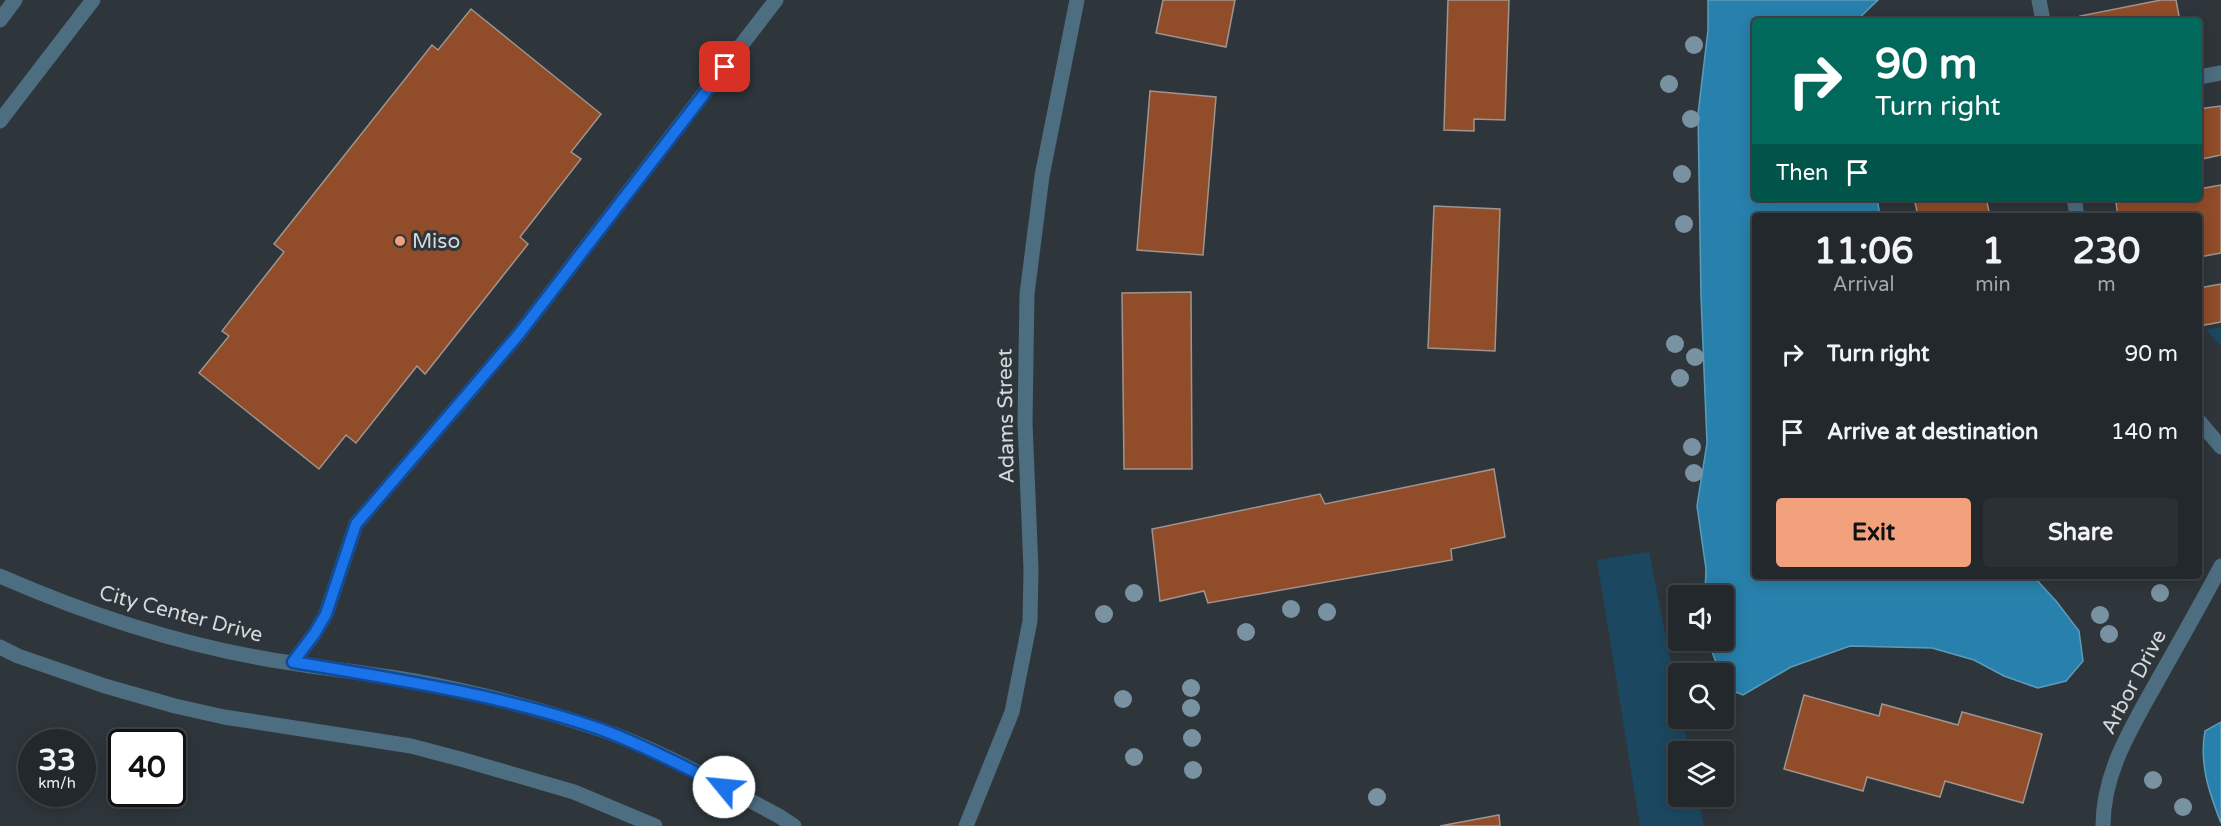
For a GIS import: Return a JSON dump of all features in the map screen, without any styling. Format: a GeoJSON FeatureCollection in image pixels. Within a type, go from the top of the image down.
{"type":"FeatureCollection","features":[{"type":"Feature","properties":{"kind":"street"},"geometry":{"type":"LineString","coordinates":[[0,20],[15,0]]}},
{"type":"Feature","properties":{"kind":"street"},"geometry":{"type":"LineString","coordinates":[[0,121],[93,0]]}},
{"type":"Feature","properties":{"kind":"street"},"geometry":{"type":"LineString","coordinates":[[293,662],[326,614],[356,524],[519,334],[777,0]]}},
{"type":"Feature","properties":{"kind":"street","name":"Adams Street"},"geometry":{"type":"LineString","coordinates":[[966,826],[1012,712],[1030,621],[1031,570],[1025,422],[1028,294],[1042,176],[1077,0]]}},
{"type":"Feature","properties":{"kind":"street"},"geometry":{"type":"LineString","coordinates":[[2039,0],[2042,18]]}},
{"type":"Feature","properties":{"kind":"street"},"geometry":{"type":"LineString","coordinates":[[2202,76],[2221,73]]}},
{"type":"Feature","properties":{"kind":"street"},"geometry":{"type":"LineString","coordinates":[[2202,425],[2221,447]]}},
{"type":"Feature","properties":{"kind":"street","name":"Arbor Drive"},"geometry":{"type":"LineString","coordinates":[[2103,826],[2108,784],[2116,759],[2221,566]]}},
{"type":"Feature","properties":{"kind":"street","name":"City Center Drive"},"geometry":{"type":"LineString","coordinates":[[0,576],[62,602],[175,639],[273,660],[417,682],[525,707],[600,729],[670,758],[794,826]]}},
{"type":"Feature","properties":{"kind":"street"},"geometry":{"type":"LineString","coordinates":[[0,647],[18,656],[105,686],[175,706],[224,717],[411,746],[464,760],[574,792],[656,826]]}},
{"type":"Feature","properties":{"kind":"shaded area"},"geometry":{"type":"Polygon","coordinates":[[[1708,0],[1878,0],[1859,18],[1752,18],[1752,201],[1878,201],[1880,213],[1752,213],[1752,579],[2036,579],[2079,631],[2083,661],[2066,681],[2038,688],[2004,676],[1974,660],[1932,648],[1850,646],[1791,667],[1743,695],[1734,692],[1734,663],[1716,663],[1712,651],[1734,651],[1734,585],[1705,585],[1706,569],[1697,506],[1707,443],[1701,296],[1698,114],[1708,30],[1708,0]]]}},
{"type":"Feature","properties":{"kind":"shaded area"},"geometry":{"type":"Polygon","coordinates":[[[2221,327],[2221,346],[2206,330],[2221,327]]]}},
{"type":"Feature","properties":{"kind":"shaded area"},"geometry":{"type":"Polygon","coordinates":[[[1649,552],[1671,663],[1668,663],[1668,729],[1685,729],[1687,741],[1668,741],[1668,807],[1700,807],[1704,826],[1640,826],[1597,560],[1649,552]]]}},
{"type":"Feature","properties":{"kind":"shaded area"},"geometry":{"type":"Polygon","coordinates":[[[2221,722],[2221,823],[2209,789],[2204,766],[2203,743],[2205,731],[2221,722]]]}},
{"type":"Feature","properties":{"kind":"building"},"geometry":{"type":"Polygon","coordinates":[[[1163,0],[1235,0],[1226,47],[1156,33],[1163,0]]]}},
{"type":"Feature","properties":{"kind":"building"},"geometry":{"type":"Polygon","coordinates":[[[1448,0],[1509,0],[1505,120],[1474,119],[1474,131],[1444,130],[1448,0]]]}},
{"type":"Feature","properties":{"kind":"building"},"geometry":{"type":"Polygon","coordinates":[[[2161,0],[2176,0],[2179,18],[2080,18],[2080,16],[2161,0]]]}},
{"type":"Feature","properties":{"kind":"building","name":"Miso"},"geometry":{"type":"Polygon","coordinates":[[[471,9],[601,114],[571,152],[581,159],[520,237],[528,244],[425,374],[417,366],[356,443],[346,435],[319,469],[199,373],[229,336],[222,331],[284,252],[274,244],[432,45],[438,50],[471,9]]]}},
{"type":"Feature","properties":{"kind":"building"},"geometry":{"type":"Polygon","coordinates":[[[1150,91],[1216,97],[1203,255],[1137,250],[1150,91]]]}},
{"type":"Feature","properties":{"kind":"building"},"geometry":{"type":"Polygon","coordinates":[[[2221,106],[2221,155],[2202,159],[2202,109],[2221,106]]]}},
{"type":"Feature","properties":{"kind":"building"},"geometry":{"type":"Polygon","coordinates":[[[2221,185],[2221,253],[2202,256],[2202,213],[2118,213],[2116,203],[2128,201],[2202,201],[2202,188],[2221,185]]]}},
{"type":"Feature","properties":{"kind":"building"},"geometry":{"type":"Polygon","coordinates":[[[1915,201],[1987,201],[1989,213],[1917,213],[1915,201]]]}},
{"type":"Feature","properties":{"kind":"building"},"geometry":{"type":"Polygon","coordinates":[[[1434,206],[1500,209],[1495,351],[1428,348],[1434,206]]]}},
{"type":"Feature","properties":{"kind":"building"},"geometry":{"type":"Polygon","coordinates":[[[2221,284],[2221,322],[2202,325],[2202,287],[2221,284]]]}},
{"type":"Feature","properties":{"kind":"building"},"geometry":{"type":"Polygon","coordinates":[[[1191,292],[1192,469],[1124,469],[1122,293],[1191,292]]]}},
{"type":"Feature","properties":{"kind":"building"},"geometry":{"type":"Polygon","coordinates":[[[1494,469],[1505,537],[1451,549],[1452,560],[1208,603],[1204,591],[1160,601],[1152,529],[1320,494],[1325,504],[1494,469]]]}},
{"type":"Feature","properties":{"kind":"building"},"geometry":{"type":"Polygon","coordinates":[[[1804,695],[1879,716],[1882,704],[1958,725],[1962,712],[2042,734],[2023,803],[1945,781],[1940,797],[1867,777],[1863,791],[1784,769],[1804,695]]]}},
{"type":"Feature","properties":{"kind":"building"},"geometry":{"type":"Polygon","coordinates":[[[1499,815],[1500,826],[1440,826],[1499,815]]]}},
{"type":"Feature","properties":{"kind":"place","name":"Miso"},"geometry":{"type":"Point","coordinates":[400,241]}},
{"type":"Feature","properties":{"kind":"route"},"geometry":{"type":"LineString","coordinates":[[724,787],[670,758],[600,729],[525,707],[417,682],[293,662],[326,614],[356,524],[519,334],[725,67]]}}]}
